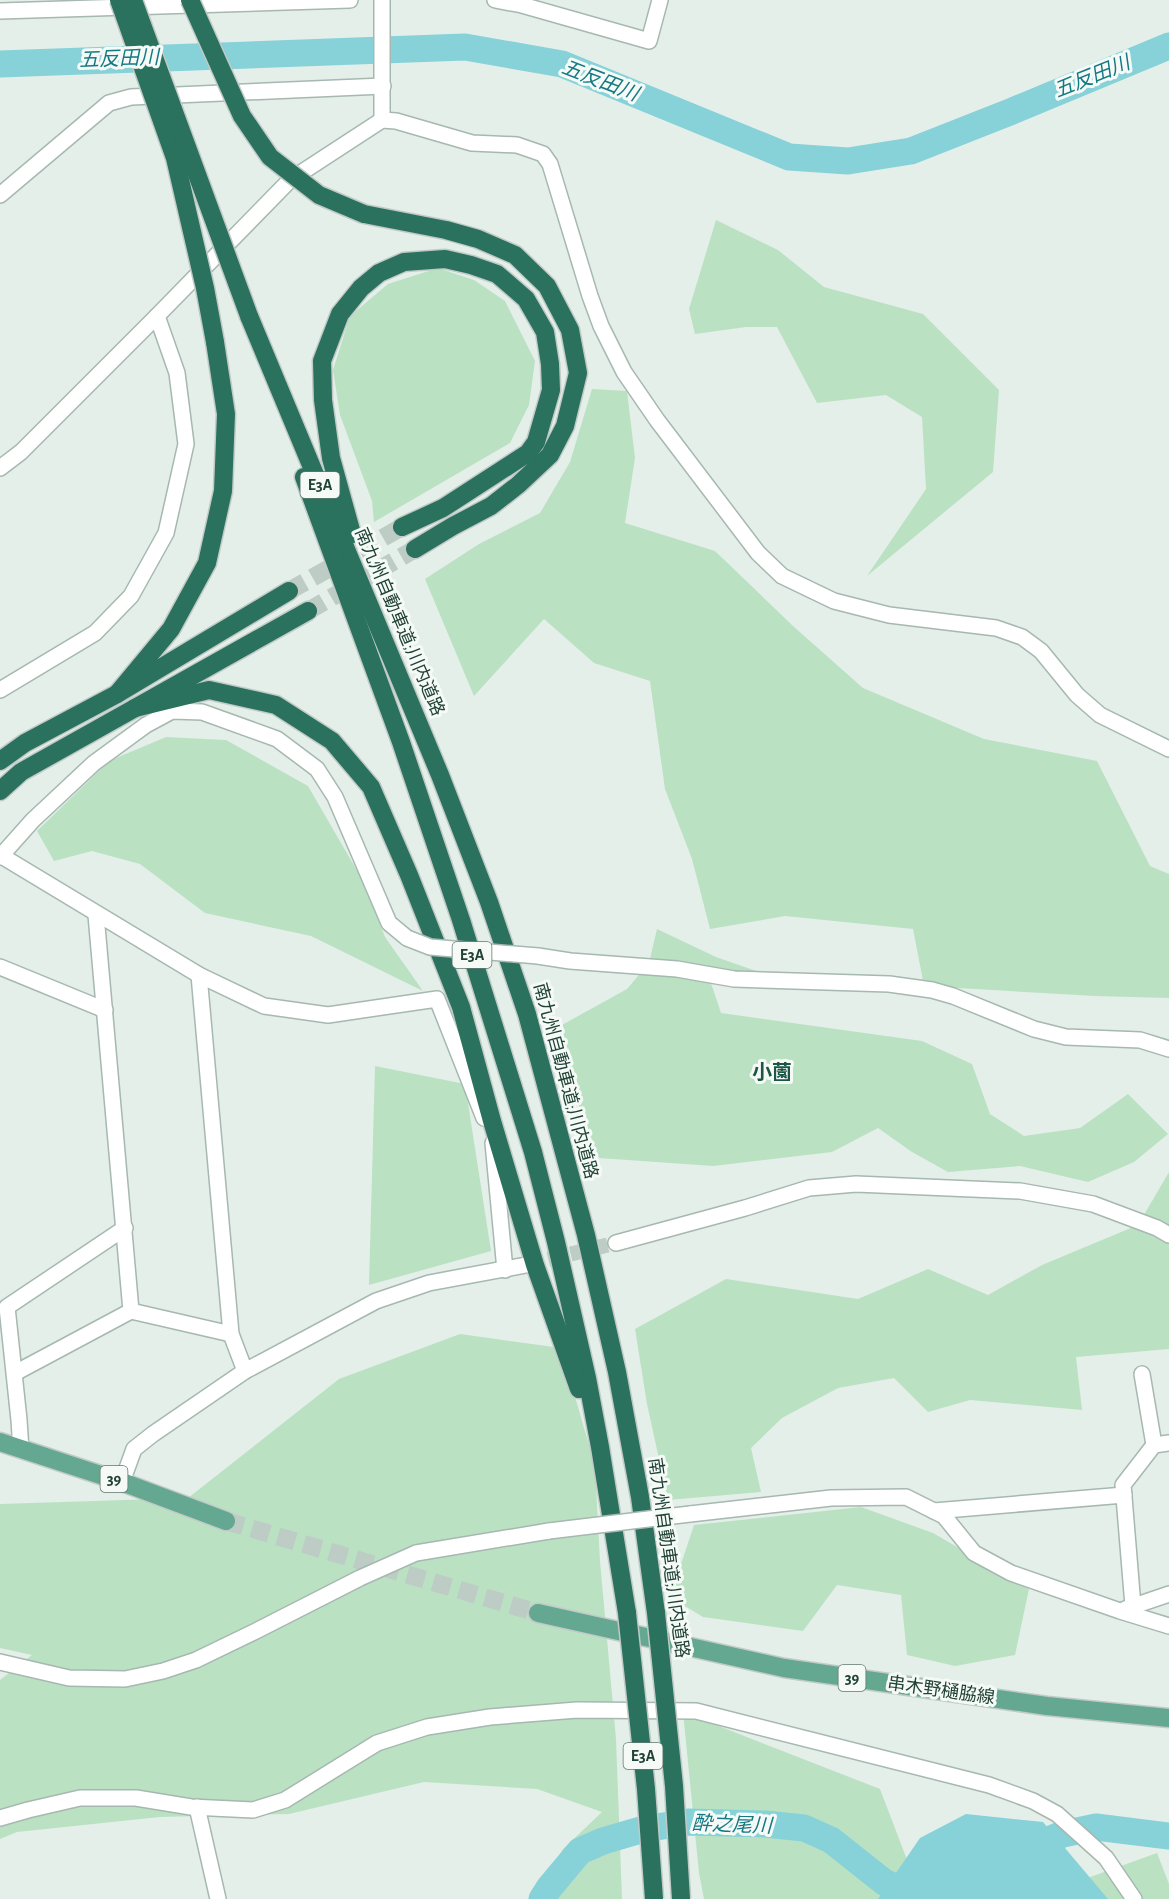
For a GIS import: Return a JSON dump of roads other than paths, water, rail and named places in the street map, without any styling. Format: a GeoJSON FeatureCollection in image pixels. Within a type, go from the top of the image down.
{"type":"FeatureCollection","features":[{"type":"Feature","properties":{"kind":"highway"},"geometry":{"type":"LineString","coordinates":[[117,694],[171,629],[207,563],[223,490],[226,414],[205,288],[175,158],[119,0]]}},
{"type":"Feature","properties":{"kind":"highway","name":"南九州自動車道;川内道路"},"geometry":{"type":"LineString","coordinates":[[133,0],[401,742],[461,920],[533,1152],[587,1377],[627,1613],[646,1789],[654,1899]]}},
{"type":"Feature","properties":{"kind":"highway"},"geometry":{"type":"LineString","coordinates":[[190,0],[242,116],[270,158],[319,195],[364,214],[478,238],[515,255],[547,286],[570,330],[578,373],[566,426],[550,455],[491,506],[415,549]]}},
{"type":"Feature","properties":{"kind":"highway"},"geometry":{"type":"LineString","coordinates":[[402,527],[443,507],[528,453],[536,442],[551,390],[545,332],[526,299],[496,274],[445,259],[404,262],[379,273],[361,288],[340,314],[322,361],[323,400],[331,458],[343,508],[362,565],[436,744],[478,873]]}},
{"type":"Feature","properties":{"kind":"highway","name":"南九州自動車道;川内道路"},"geometry":{"type":"LineString","coordinates":[[249,316],[440,775],[478,873],[527,1014],[586,1235],[631,1443],[665,1688],[681,1899]]}},
{"type":"Feature","properties":{"kind":"highway"},"geometry":{"type":"LineString","coordinates":[[0,761],[25,743],[117,694],[289,591]]}},
{"type":"Feature","properties":{"kind":"highway"},"geometry":{"type":"LineString","coordinates":[[0,791],[21,772],[308,611]]}},
{"type":"Feature","properties":{"kind":"highway"},"geometry":{"type":"LineString","coordinates":[[135,708],[209,690],[276,705],[332,741],[370,787],[409,875],[461,1007],[535,1264],[600,1447]]}},
{"type":"Feature","properties":{"kind":"main road","name":"39"},"geometry":{"type":"LineString","coordinates":[[0,1442],[122,1482],[226,1521]]}},
{"type":"Feature","properties":{"kind":"main road","name":"串木野樋脇線"},"geometry":{"type":"LineString","coordinates":[[538,1613],[784,1668],[1047,1706],[1169,1718]]}},
{"type":"Feature","properties":{"kind":"street"},"geometry":{"type":"LineString","coordinates":[[0,11],[228,2],[350,0]]}},
{"type":"Feature","properties":{"kind":"street"},"geometry":{"type":"LineString","coordinates":[[495,0],[522,4],[649,41],[660,0]]}},
{"type":"Feature","properties":{"kind":"street"},"geometry":{"type":"LineString","coordinates":[[382,3],[382,120]]}},
{"type":"Feature","properties":{"kind":"street"},"geometry":{"type":"LineString","coordinates":[[0,195],[109,103],[131,97],[383,79]]}},
{"type":"Feature","properties":{"kind":"street"},"geometry":{"type":"LineString","coordinates":[[0,467],[21,452],[290,180],[382,120],[396,121],[472,142],[517,145],[543,154],[550,164],[590,296],[601,326],[624,372],[657,420],[758,553],[782,576],[834,601],[889,615],[996,628],[1022,637],[1041,651],[1077,695],[1100,715],[1169,748]]}},
{"type":"Feature","properties":{"kind":"street"},"geometry":{"type":"LineString","coordinates":[[0,690],[95,633],[130,596],[166,533],[186,444],[177,373],[157,316]]}},
{"type":"Feature","properties":{"kind":"street"},"geometry":{"type":"LineString","coordinates":[[505,1270],[493,1140],[437,999],[328,1015],[264,1006],[199,975],[0,856],[33,820],[94,763],[146,725],[172,711],[202,712],[277,739],[316,769],[335,797],[389,923],[407,938],[430,947],[677,969],[734,979],[889,984],[932,990],[953,996],[1034,1029],[1066,1037],[1140,1040],[1169,1049]]}},
{"type":"Feature","properties":{"kind":"street"},"geometry":{"type":"LineString","coordinates":[[96,915],[131,1311]]}},
{"type":"Feature","properties":{"kind":"street"},"geometry":{"type":"LineString","coordinates":[[0,968],[105,1010]]}},
{"type":"Feature","properties":{"kind":"street"},"geometry":{"type":"LineString","coordinates":[[199,975],[231,1334],[245,1371]]}},
{"type":"Feature","properties":{"kind":"street"},"geometry":{"type":"LineString","coordinates":[[616,1243],[809,1188],[856,1184],[1020,1191],[1093,1204],[1157,1228],[1169,1235]]}},
{"type":"Feature","properties":{"kind":"street"},"geometry":{"type":"LineString","coordinates":[[21,1450],[7,1307],[125,1228]]}},
{"type":"Feature","properties":{"kind":"street"},"geometry":{"type":"LineString","coordinates":[[122,1482],[134,1449],[245,1371],[376,1301],[429,1283],[526,1265]]}},
{"type":"Feature","properties":{"kind":"street"},"geometry":{"type":"LineString","coordinates":[[15,1373],[131,1311],[231,1334]]}},
{"type":"Feature","properties":{"kind":"street"},"geometry":{"type":"LineString","coordinates":[[1126,1609],[1123,1485],[1162,1444],[1142,1374]]}},
{"type":"Feature","properties":{"kind":"street"},"geometry":{"type":"LineString","coordinates":[[934,1511],[1124,1495]]}},
{"type":"Feature","properties":{"kind":"street"},"geometry":{"type":"LineString","coordinates":[[0,1662],[69,1678],[125,1679],[162,1671],[196,1660],[360,1578],[416,1553],[549,1531],[831,1498],[906,1497],[944,1516],[974,1553],[1011,1573],[1126,1609],[1169,1626]]}},
{"type":"Feature","properties":{"kind":"street"},"geometry":{"type":"LineString","coordinates":[[1126,1609],[1169,1594]]}},
{"type":"Feature","properties":{"kind":"street"},"geometry":{"type":"LineString","coordinates":[[0,1818],[80,1798],[136,1798],[197,1807],[253,1810],[285,1800],[377,1743],[426,1727],[490,1717],[577,1710],[696,1711],[989,1785],[1033,1801],[1057,1814],[1106,1858],[1134,1899]]}},
{"type":"Feature","properties":{"kind":"street"},"geometry":{"type":"LineString","coordinates":[[197,1807],[218,1899]]}},
{"type":"Feature","properties":{"kind":"water"},"geometry":{"type":"Polygon","coordinates":[[[966,1814],[1043,1822],[1108,1899],[878,1899],[920,1838],[966,1814]]]}},
{"type":"Feature","properties":{"kind":"waterway","name":"五反田川"},"geometry":{"type":"LineString","coordinates":[[0,64],[465,47],[562,64],[789,157],[848,161],[911,151],[1169,46]]}},
{"type":"Feature","properties":{"kind":"waterway","name":"酔之尾川"},"geometry":{"type":"LineString","coordinates":[[542,1899],[580,1851],[603,1841],[644,1829],[688,1822],[765,1824],[804,1828],[831,1840],[884,1882],[928,1899]]}},
{"type":"Feature","properties":{"kind":"waterway","name":"酔之尾川"},"geometry":{"type":"LineString","coordinates":[[974,1899],[999,1887],[1046,1841],[1063,1834],[1096,1827],[1169,1836]]}},
{"type":"Feature","properties":{"kind":"tunnel"},"geometry":{"type":"LineString","coordinates":[[289,591],[402,527]]}},
{"type":"Feature","properties":{"kind":"tunnel"},"geometry":{"type":"LineString","coordinates":[[308,611],[415,549]]}},
{"type":"Feature","properties":{"kind":"tunnel"},"geometry":{"type":"LineString","coordinates":[[526,1265],[616,1243]]}},
{"type":"Feature","properties":{"kind":"tunnel"},"geometry":{"type":"LineString","coordinates":[[226,1521],[538,1613]]}},
{"type":"Feature","properties":{"kind":"district","name":"小薗"},"geometry":{"type":"Point","coordinates":[772,1073]}}]}
